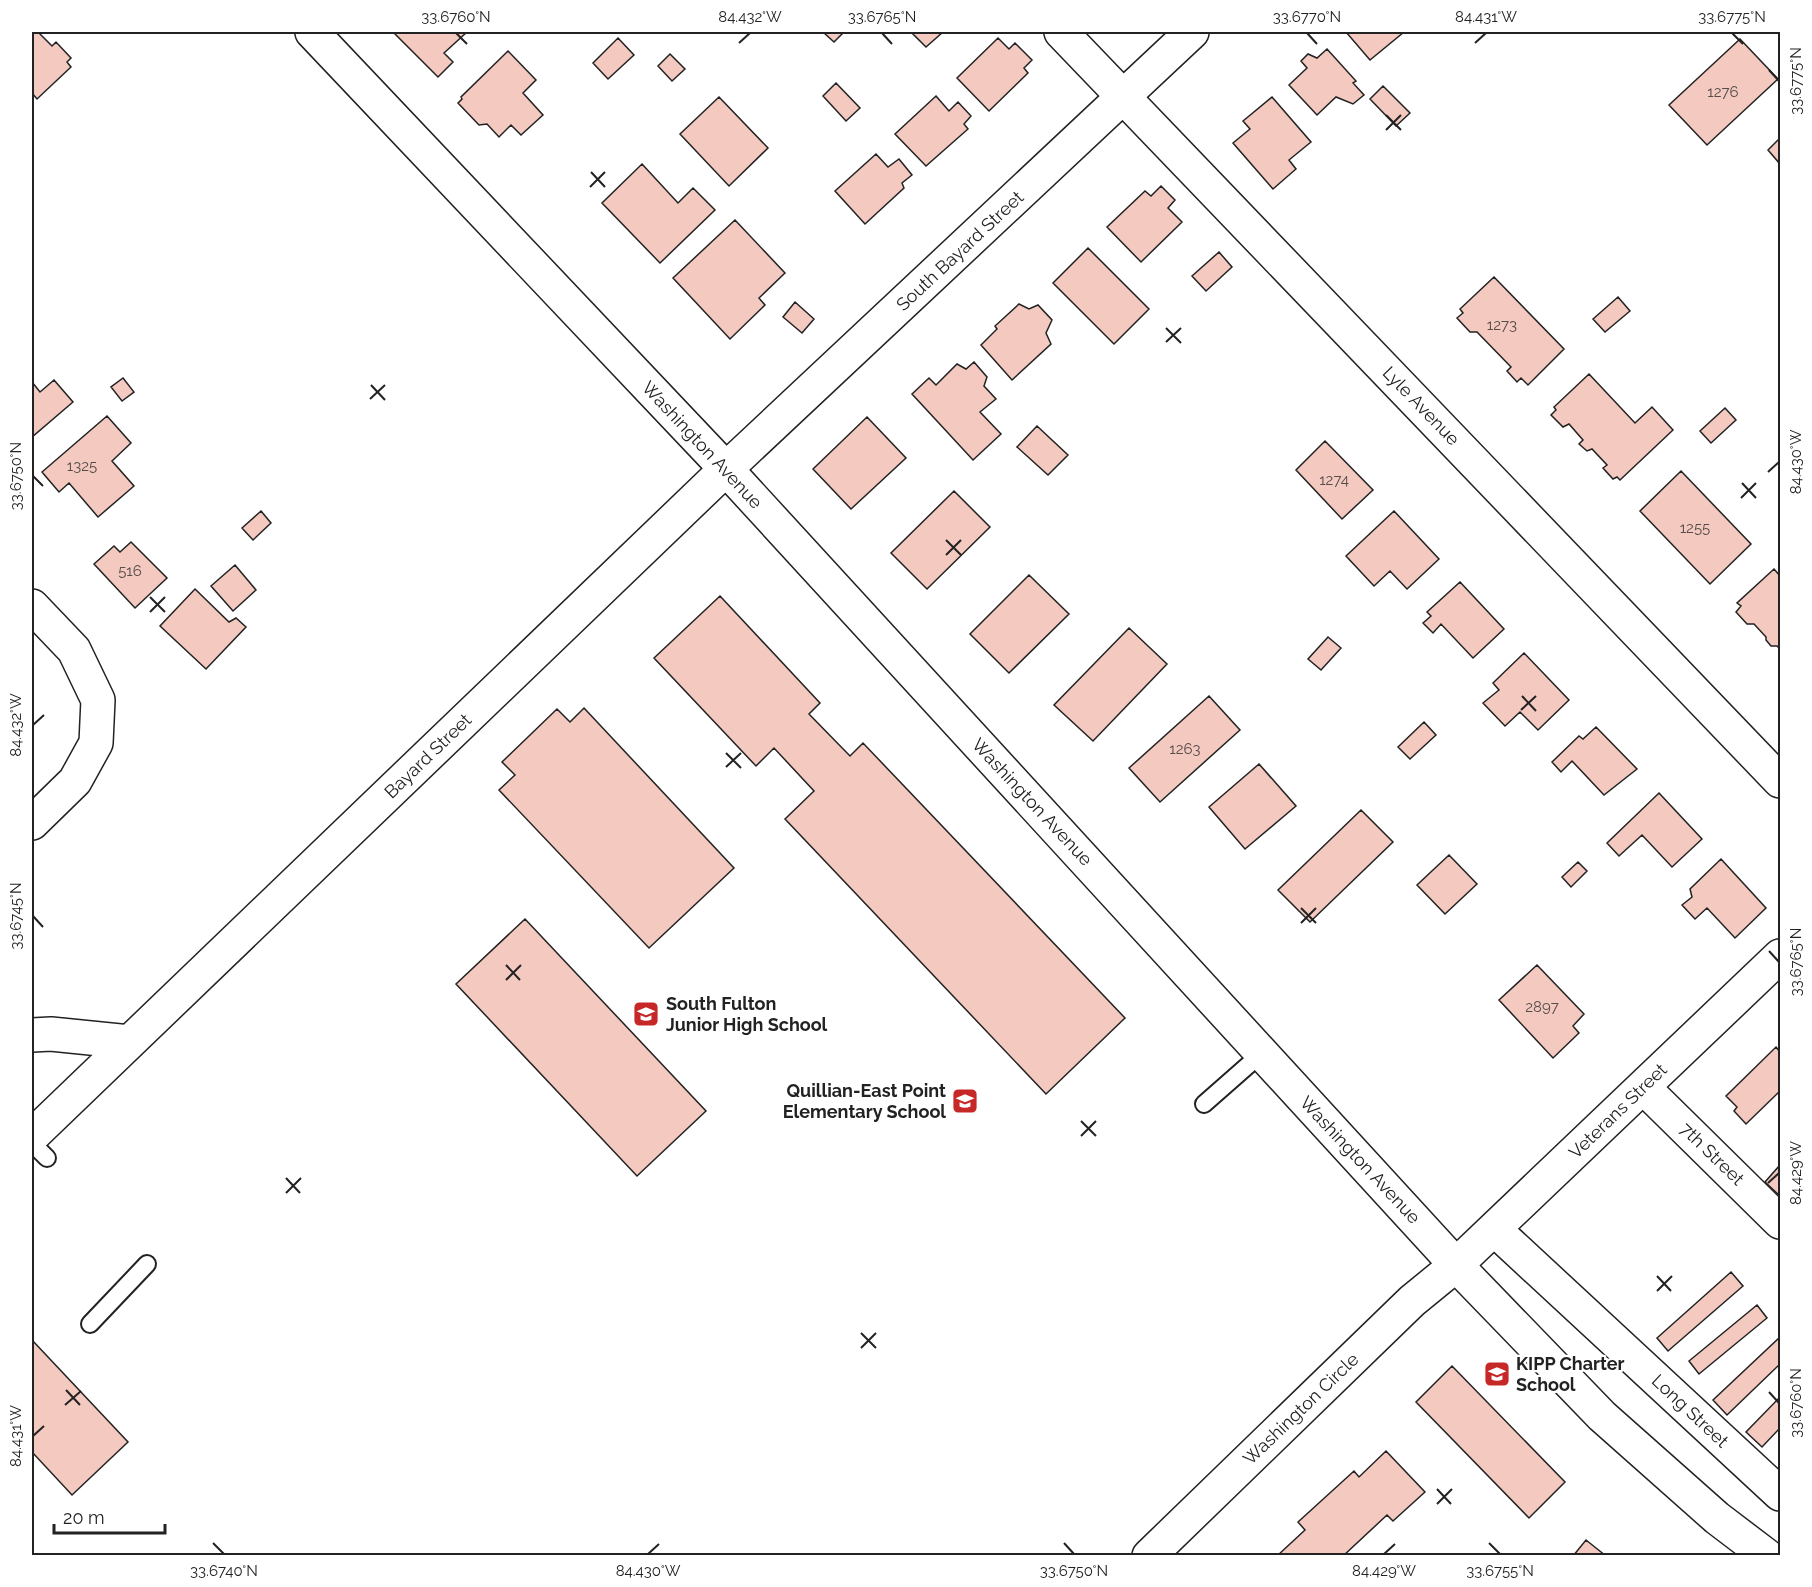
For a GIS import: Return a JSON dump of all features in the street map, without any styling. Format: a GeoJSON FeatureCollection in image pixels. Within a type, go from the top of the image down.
{"type":"FeatureCollection","features":[{"type":"Feature","properties":{"kind":"street","name":"Washington Avenue"},"geometry":{"type":"LineString","coordinates":[[312,32],[726,470],[1456,1265],[1602,1416],[1717,1518],[1767,1556]]}},
{"type":"Feature","properties":{"kind":"street","name":"Lyle Avenue"},"geometry":{"type":"LineString","coordinates":[[1060,32],[1780,781]]}},
{"type":"Feature","properties":{"kind":"street","name":"South Bayard Street"},"geometry":{"type":"LineString","coordinates":[[726,470],[1192,32]]}},
{"type":"Feature","properties":{"kind":"street","name":"Bayard Street"},"geometry":{"type":"LineString","coordinates":[[39,1147],[129,1042],[726,470]]}},
{"type":"Feature","properties":{"kind":"street"},"geometry":{"type":"LineString","coordinates":[[32,606],[74,650],[98,699],[96,743],[75,782],[32,823]]}},
{"type":"Feature","properties":{"kind":"street","name":"Veterans Street"},"geometry":{"type":"LineString","coordinates":[[1456,1265],[1780,956]]}},
{"type":"Feature","properties":{"kind":"street"},"geometry":{"type":"LineString","coordinates":[[32,1035],[51,1034],[129,1042]]}},
{"type":"Feature","properties":{"kind":"street","name":"7th Street"},"geometry":{"type":"LineString","coordinates":[[1643,1087],[1780,1222]]}},
{"type":"Feature","properties":{"kind":"street","name":"Long Street"},"geometry":{"type":"LineString","coordinates":[[1494,1229],[1780,1494]]}},
{"type":"Feature","properties":{"kind":"street","name":"Washington Circle"},"geometry":{"type":"LineString","coordinates":[[1149,1556],[1412,1301],[1456,1265]]}},
{"type":"Feature","properties":{"kind":"lane"},"geometry":{"type":"LineString","coordinates":[[1204,1104],[1262,1053]]}},
{"type":"Feature","properties":{"kind":"lane"},"geometry":{"type":"LineString","coordinates":[[32,1143],[39,1147]]}},
{"type":"Feature","properties":{"kind":"lane"},"geometry":{"type":"LineString","coordinates":[[90,1324],[147,1264]]}},
{"type":"Feature","properties":{"kind":"building"},"geometry":{"type":"Polygon","coordinates":[[[32,32],[38,32],[52,46],[56,42],[71,58],[67,62],[71,67],[37,99],[32,93],[32,32]]]}},
{"type":"Feature","properties":{"kind":"building"},"geometry":{"type":"Polygon","coordinates":[[[393,32],[467,32],[444,53],[453,62],[438,77],[393,32]]]}},
{"type":"Feature","properties":{"kind":"building"},"geometry":{"type":"Polygon","coordinates":[[[823,32],[844,32],[834,42],[823,32]]]}},
{"type":"Feature","properties":{"kind":"building"},"geometry":{"type":"Polygon","coordinates":[[[943,32],[926,47],[913,34],[943,32]]]}},
{"type":"Feature","properties":{"kind":"building"},"geometry":{"type":"Polygon","coordinates":[[[1346,32],[1404,32],[1370,60],[1346,32]]]}},
{"type":"Feature","properties":{"kind":"building"},"geometry":{"type":"Polygon","coordinates":[[[618,38],[634,55],[608,79],[593,63],[618,38]]]}},
{"type":"Feature","properties":{"kind":"building"},"geometry":{"type":"Polygon","coordinates":[[[998,38],[1009,49],[1015,43],[1032,60],[1024,68],[1028,73],[989,111],[957,78],[998,38]]]}},
{"type":"Feature","properties":{"kind":"building"},"geometry":{"type":"Polygon","coordinates":[[[1740,39],[1778,79],[1707,145],[1669,105],[1740,39]]]}},
{"type":"Feature","properties":{"kind":"building"},"geometry":{"type":"Polygon","coordinates":[[[1327,49],[1356,81],[1353,83],[1364,95],[1353,104],[1336,97],[1317,115],[1289,85],[1307,68],[1301,61],[1308,54],[1317,58],[1327,49]]]}},
{"type":"Feature","properties":{"kind":"building"},"geometry":{"type":"Polygon","coordinates":[[[508,51],[536,80],[523,93],[543,115],[521,135],[511,125],[499,137],[487,124],[479,125],[458,103],[461,97],[508,51]]]}},
{"type":"Feature","properties":{"kind":"building"},"geometry":{"type":"Polygon","coordinates":[[[670,54],[685,69],[672,81],[658,66],[670,54]]]}},
{"type":"Feature","properties":{"kind":"building"},"geometry":{"type":"Polygon","coordinates":[[[836,83],[860,108],[846,121],[823,96],[836,83]]]}},
{"type":"Feature","properties":{"kind":"building"},"geometry":{"type":"Polygon","coordinates":[[[1383,86],[1410,113],[1396,126],[1370,99],[1383,86]]]}},
{"type":"Feature","properties":{"kind":"building"},"geometry":{"type":"Polygon","coordinates":[[[936,96],[949,111],[958,102],[971,116],[964,124],[968,129],[926,166],[895,134],[936,96]]]}},
{"type":"Feature","properties":{"kind":"building"},"geometry":{"type":"Polygon","coordinates":[[[719,97],[768,148],[729,186],[680,134],[719,97]]]}},
{"type":"Feature","properties":{"kind":"building"},"geometry":{"type":"Polygon","coordinates":[[[1272,97],[1311,142],[1289,160],[1296,169],[1273,189],[1233,143],[1250,129],[1243,121],[1272,97]]]}},
{"type":"Feature","properties":{"kind":"building"},"geometry":{"type":"Polygon","coordinates":[[[1780,138],[1780,164],[1768,150],[1780,138]]]}},
{"type":"Feature","properties":{"kind":"building"},"geometry":{"type":"Polygon","coordinates":[[[876,154],[888,167],[899,159],[912,175],[902,183],[904,188],[865,224],[835,191],[876,154]]]}},
{"type":"Feature","properties":{"kind":"building"},"geometry":{"type":"Polygon","coordinates":[[[642,164],[678,203],[693,188],[715,210],[660,263],[602,203],[642,164]]]}},
{"type":"Feature","properties":{"kind":"building"},"geometry":{"type":"Polygon","coordinates":[[[1161,186],[1175,200],[1168,208],[1182,222],[1141,262],[1107,227],[1145,191],[1151,196],[1161,186]]]}},
{"type":"Feature","properties":{"kind":"building"},"geometry":{"type":"Polygon","coordinates":[[[735,220],[785,273],[759,298],[765,305],[730,339],[673,278],[735,220]]]}},
{"type":"Feature","properties":{"kind":"building"},"geometry":{"type":"Polygon","coordinates":[[[1088,248],[1149,309],[1114,344],[1053,283],[1088,248]]]}},
{"type":"Feature","properties":{"kind":"building"},"geometry":{"type":"Polygon","coordinates":[[[1219,252],[1232,267],[1206,291],[1192,276],[1219,252]]]}},
{"type":"Feature","properties":{"kind":"building"},"geometry":{"type":"Polygon","coordinates":[[[1494,277],[1564,349],[1528,385],[1521,378],[1517,382],[1507,371],[1511,367],[1477,332],[1470,332],[1457,318],[1463,313],[1460,309],[1494,277]]]}},
{"type":"Feature","properties":{"kind":"building"},"geometry":{"type":"Polygon","coordinates":[[[1618,297],[1630,311],[1605,332],[1593,319],[1618,297]]]}},
{"type":"Feature","properties":{"kind":"building"},"geometry":{"type":"Polygon","coordinates":[[[795,302],[814,319],[802,333],[783,317],[795,302]]]}},
{"type":"Feature","properties":{"kind":"building"},"geometry":{"type":"Polygon","coordinates":[[[1019,304],[1029,309],[1038,305],[1052,320],[1046,333],[1051,344],[1012,380],[981,345],[997,329],[995,326],[1019,304]]]}},
{"type":"Feature","properties":{"kind":"building"},"geometry":{"type":"Polygon","coordinates":[[[974,362],[987,377],[984,386],[996,399],[980,412],[1001,434],[973,460],[912,394],[929,378],[936,385],[957,364],[966,369],[974,362]]]}},
{"type":"Feature","properties":{"kind":"building"},"geometry":{"type":"Polygon","coordinates":[[[1589,374],[1635,423],[1652,407],[1673,430],[1620,480],[1617,477],[1613,479],[1603,468],[1607,465],[1592,449],[1587,451],[1579,444],[1583,440],[1569,424],[1563,427],[1551,415],[1556,410],[1554,407],[1589,374]]]}},
{"type":"Feature","properties":{"kind":"building"},"geometry":{"type":"Polygon","coordinates":[[[123,378],[134,392],[122,401],[111,387],[123,378]]]}},
{"type":"Feature","properties":{"kind":"building"},"geometry":{"type":"Polygon","coordinates":[[[54,380],[73,402],[32,437],[32,382],[40,392],[54,380]]]}},
{"type":"Feature","properties":{"kind":"building"},"geometry":{"type":"Polygon","coordinates":[[[1725,408],[1736,420],[1711,443],[1700,431],[1725,408]]]}},
{"type":"Feature","properties":{"kind":"building"},"geometry":{"type":"Polygon","coordinates":[[[107,416],[131,443],[112,461],[134,486],[98,517],[69,483],[59,492],[42,472],[107,416]]]}},
{"type":"Feature","properties":{"kind":"building"},"geometry":{"type":"Polygon","coordinates":[[[867,417],[906,458],[851,509],[813,469],[867,417]]]}},
{"type":"Feature","properties":{"kind":"building"},"geometry":{"type":"Polygon","coordinates":[[[1037,426],[1068,455],[1048,475],[1017,447],[1037,426]]]}},
{"type":"Feature","properties":{"kind":"building"},"geometry":{"type":"Polygon","coordinates":[[[1325,441],[1373,490],[1342,519],[1296,470],[1325,441]]]}},
{"type":"Feature","properties":{"kind":"building"},"geometry":{"type":"Polygon","coordinates":[[[1681,471],[1751,544],[1710,584],[1640,511],[1681,471]]]}},
{"type":"Feature","properties":{"kind":"building"},"geometry":{"type":"Polygon","coordinates":[[[954,491],[990,527],[927,589],[891,553],[954,491]]]}},
{"type":"Feature","properties":{"kind":"building"},"geometry":{"type":"Polygon","coordinates":[[[261,511],[271,523],[253,540],[242,528],[261,511]]]}},
{"type":"Feature","properties":{"kind":"building"},"geometry":{"type":"Polygon","coordinates":[[[1394,511],[1439,559],[1407,589],[1390,571],[1374,586],[1346,556],[1394,511]]]}},
{"type":"Feature","properties":{"kind":"building"},"geometry":{"type":"Polygon","coordinates":[[[131,542],[167,578],[135,608],[94,564],[114,546],[120,552],[131,542]]]}},
{"type":"Feature","properties":{"kind":"building"},"geometry":{"type":"Polygon","coordinates":[[[235,565],[256,590],[233,611],[211,586],[235,565]]]}},
{"type":"Feature","properties":{"kind":"building"},"geometry":{"type":"Polygon","coordinates":[[[1774,569],[1780,576],[1780,649],[1777,646],[1771,646],[1754,624],[1747,624],[1736,612],[1741,606],[1737,603],[1774,569]]]}},
{"type":"Feature","properties":{"kind":"building"},"geometry":{"type":"Polygon","coordinates":[[[1029,575],[1069,614],[1009,673],[970,634],[1029,575]]]}},
{"type":"Feature","properties":{"kind":"building"},"geometry":{"type":"Polygon","coordinates":[[[1460,582],[1504,629],[1473,658],[1441,624],[1433,633],[1423,623],[1431,616],[1427,612],[1460,582]]]}},
{"type":"Feature","properties":{"kind":"building"},"geometry":{"type":"Polygon","coordinates":[[[195,589],[229,622],[236,618],[246,627],[206,669],[160,626],[195,589]]]}},
{"type":"Feature","properties":{"kind":"building"},"geometry":{"type":"Polygon","coordinates":[[[720,596],[820,703],[809,714],[850,756],[863,743],[1125,1018],[1046,1094],[785,819],[814,791],[774,748],[756,766],[654,658],[720,596]]]}},
{"type":"Feature","properties":{"kind":"building"},"geometry":{"type":"Polygon","coordinates":[[[1129,628],[1167,664],[1093,741],[1054,705],[1129,628]]]}},
{"type":"Feature","properties":{"kind":"building"},"geometry":{"type":"Polygon","coordinates":[[[1328,637],[1341,648],[1321,670],[1308,659],[1328,637]]]}},
{"type":"Feature","properties":{"kind":"building"},"geometry":{"type":"Polygon","coordinates":[[[1524,653],[1569,700],[1538,730],[1520,712],[1505,726],[1483,703],[1499,690],[1493,683],[1524,653]]]}},
{"type":"Feature","properties":{"kind":"building"},"geometry":{"type":"Polygon","coordinates":[[[1209,696],[1240,730],[1160,802],[1129,768],[1209,696]]]}},
{"type":"Feature","properties":{"kind":"building"},"geometry":{"type":"Polygon","coordinates":[[[584,708],[734,868],[649,948],[499,790],[515,775],[502,762],[557,709],[570,722],[584,708]]]}},
{"type":"Feature","properties":{"kind":"building"},"geometry":{"type":"Polygon","coordinates":[[[1424,722],[1436,735],[1410,759],[1398,747],[1424,722]]]}},
{"type":"Feature","properties":{"kind":"building"},"geometry":{"type":"Polygon","coordinates":[[[1596,727],[1637,769],[1604,795],[1572,761],[1561,772],[1552,762],[1579,736],[1583,739],[1596,727]]]}},
{"type":"Feature","properties":{"kind":"building"},"geometry":{"type":"Polygon","coordinates":[[[1259,764],[1296,806],[1245,849],[1209,807],[1259,764]]]}},
{"type":"Feature","properties":{"kind":"building"},"geometry":{"type":"Polygon","coordinates":[[[1659,793],[1702,839],[1672,867],[1642,835],[1619,856],[1607,843],[1659,793]]]}},
{"type":"Feature","properties":{"kind":"building"},"geometry":{"type":"Polygon","coordinates":[[[1361,810],[1393,842],[1310,922],[1278,890],[1361,810]]]}},
{"type":"Feature","properties":{"kind":"building"},"geometry":{"type":"Polygon","coordinates":[[[1449,855],[1477,884],[1445,914],[1417,885],[1449,855]]]}},
{"type":"Feature","properties":{"kind":"building"},"geometry":{"type":"Polygon","coordinates":[[[1721,859],[1766,908],[1735,938],[1707,908],[1695,919],[1682,905],[1692,897],[1690,889],[1721,859]]]}},
{"type":"Feature","properties":{"kind":"building"},"geometry":{"type":"Polygon","coordinates":[[[1578,862],[1587,871],[1571,887],[1562,877],[1578,862]]]}},
{"type":"Feature","properties":{"kind":"building"},"geometry":{"type":"Polygon","coordinates":[[[525,919],[706,1111],[637,1176],[456,984],[525,919]]]}},
{"type":"Feature","properties":{"kind":"building"},"geometry":{"type":"Polygon","coordinates":[[[1537,965],[1584,1014],[1573,1026],[1579,1033],[1553,1058],[1499,1000],[1537,965]]]}},
{"type":"Feature","properties":{"kind":"building"},"geometry":{"type":"Polygon","coordinates":[[[1776,1047],[1780,1052],[1780,1091],[1746,1124],[1734,1111],[1737,1107],[1726,1096],[1776,1047]]]}},
{"type":"Feature","properties":{"kind":"building"},"geometry":{"type":"Polygon","coordinates":[[[1780,1165],[1780,1196],[1765,1182],[1780,1165]]]}},
{"type":"Feature","properties":{"kind":"building"},"geometry":{"type":"Polygon","coordinates":[[[1731,1272],[1743,1286],[1668,1351],[1657,1338],[1731,1272]]]}},
{"type":"Feature","properties":{"kind":"building"},"geometry":{"type":"Polygon","coordinates":[[[1757,1305],[1767,1318],[1699,1374],[1689,1361],[1757,1305]]]}},
{"type":"Feature","properties":{"kind":"building"},"geometry":{"type":"Polygon","coordinates":[[[1779,1338],[1780,1364],[1727,1415],[1713,1400],[1779,1338]]]}},
{"type":"Feature","properties":{"kind":"building"},"geometry":{"type":"Polygon","coordinates":[[[32,1340],[128,1442],[72,1495],[32,1452],[32,1340]]]}},
{"type":"Feature","properties":{"kind":"building"},"geometry":{"type":"Polygon","coordinates":[[[1452,1366],[1565,1482],[1529,1518],[1416,1402],[1452,1366]]]}},
{"type":"Feature","properties":{"kind":"building"},"geometry":{"type":"Polygon","coordinates":[[[1780,1397],[1780,1428],[1762,1447],[1746,1432],[1780,1397]]]}},
{"type":"Feature","properties":{"kind":"building"},"geometry":{"type":"Polygon","coordinates":[[[1386,1451],[1425,1492],[1393,1521],[1387,1515],[1343,1556],[1277,1556],[1305,1530],[1298,1522],[1354,1471],[1359,1477],[1386,1451]]]}},
{"type":"Feature","properties":{"kind":"building"},"geometry":{"type":"Polygon","coordinates":[[[1586,1540],[1606,1556],[1573,1556],[1586,1540]]]}},
{"type":"Feature","properties":{"kind":"place","name":"South Fulton Junior High School"},"geometry":{"type":"Point","coordinates":[646,1014]}},
{"type":"Feature","properties":{"kind":"place","name":"Quillian-East Point Elementary School"},"geometry":{"type":"Point","coordinates":[965,1101]}},
{"type":"Feature","properties":{"kind":"place","name":"KIPP Charter School"},"geometry":{"type":"Point","coordinates":[1497,1374]}}]}
